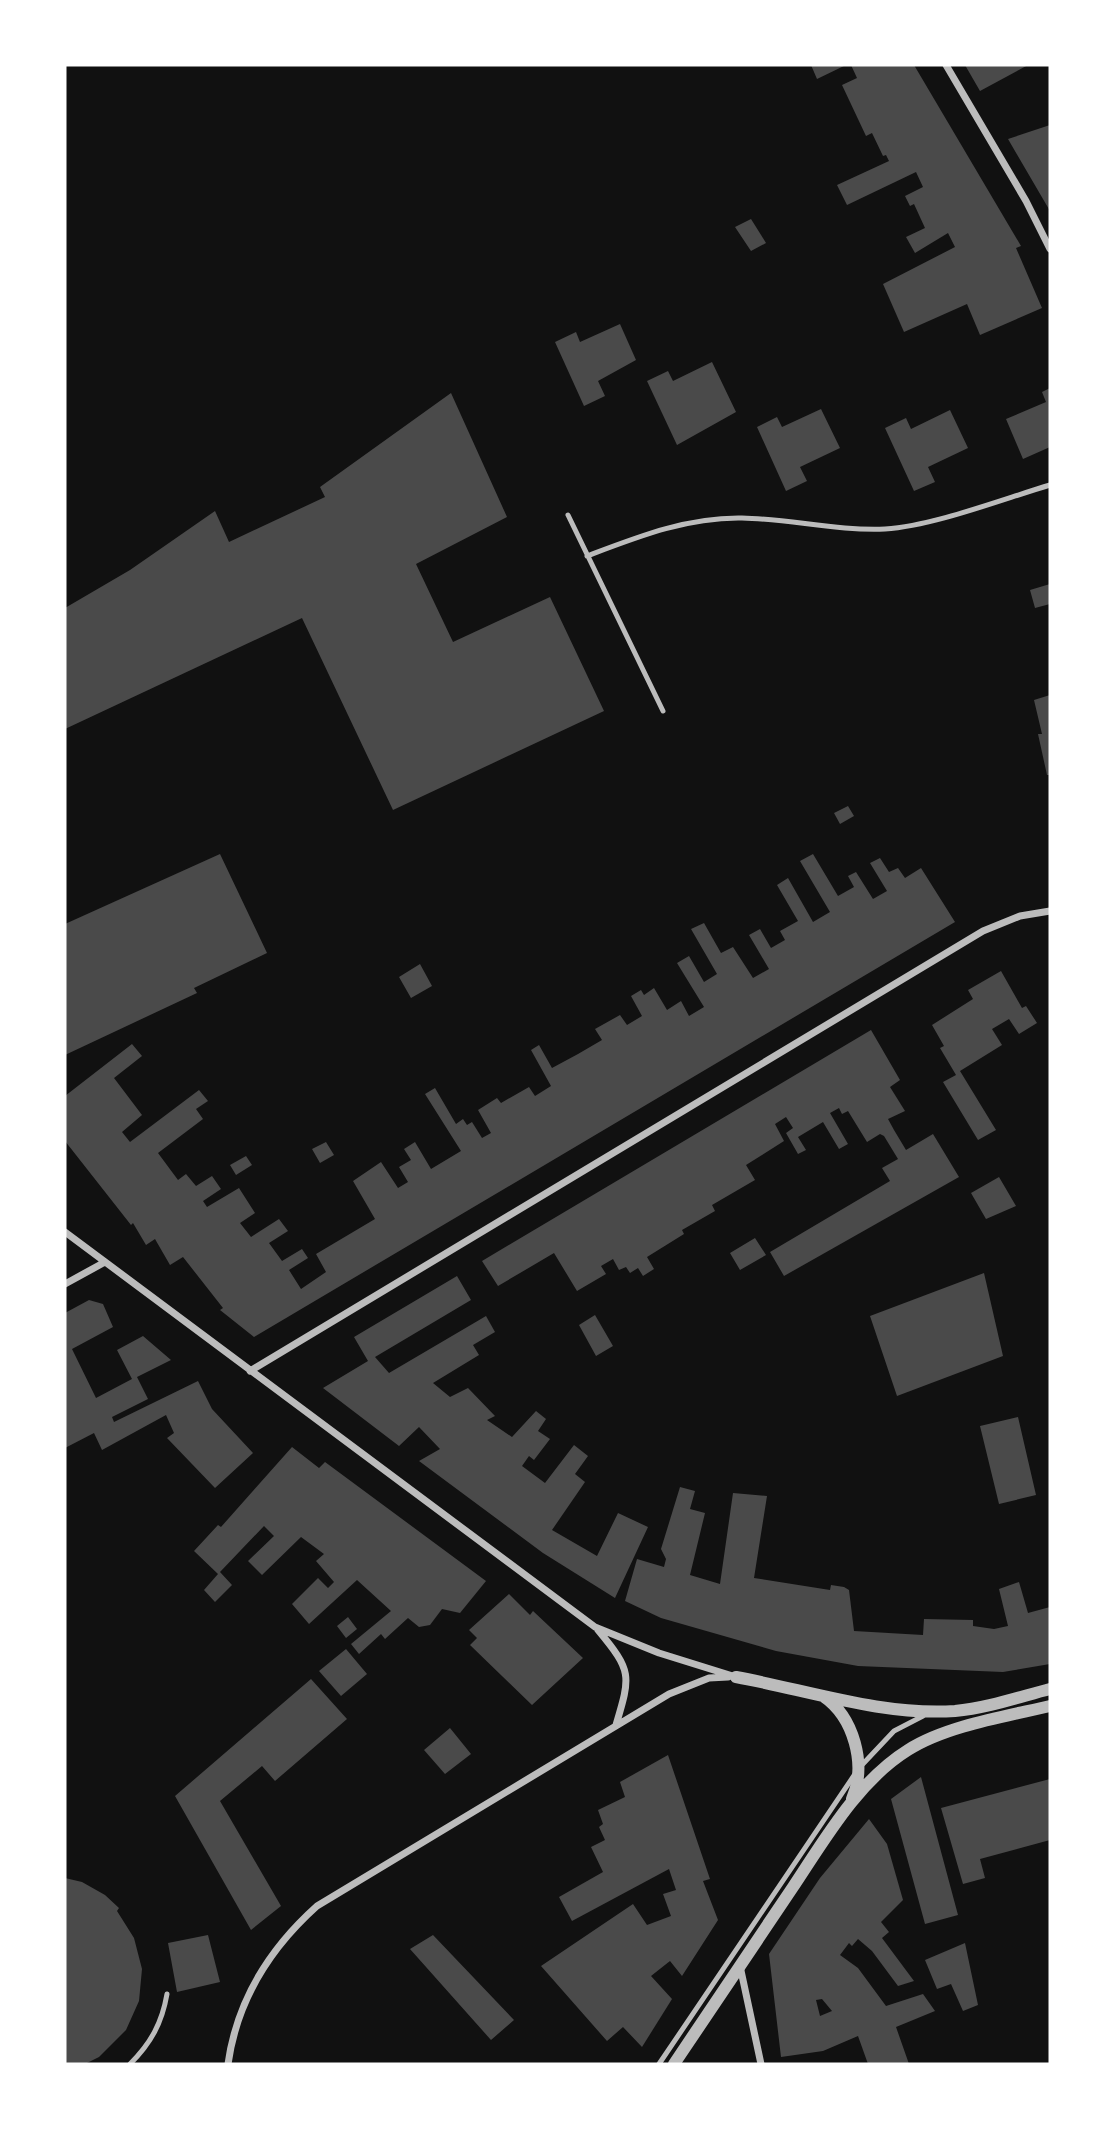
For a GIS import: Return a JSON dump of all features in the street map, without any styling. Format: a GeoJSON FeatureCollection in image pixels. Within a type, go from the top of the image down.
{"type":"FeatureCollection","features":[{"type":"Feature","properties":{"kind":"street"},"geometry":{"type":"LineString","coordinates":[[946,65],[1026,201],[1050,249]]}},
{"type":"Feature","properties":{"kind":"street"},"geometry":{"type":"LineString","coordinates":[[250,1371],[983,932],[1020,916],[1050,911]]}},
{"type":"Feature","properties":{"kind":"street"},"geometry":{"type":"LineString","coordinates":[[65,1232],[595,1627],[623,1661],[626,1672],[627,1689],[616,1725]]}},
{"type":"Feature","properties":{"kind":"street"},"geometry":{"type":"LineString","coordinates":[[65,1284],[105,1262]]}},
{"type":"Feature","properties":{"kind":"street"},"geometry":{"type":"LineString","coordinates":[[595,1627],[682,1661],[736,1677],[884,1706],[934,1711],[966,1710],[1050,1689]]}},
{"type":"Feature","properties":{"kind":"street"},"geometry":{"type":"LineString","coordinates":[[228,2064],[232,2037],[248,1992],[281,1942],[317,1906],[616,1725],[692,1684],[709,1678],[736,1677]]}},
{"type":"Feature","properties":{"kind":"street"},"geometry":{"type":"LineString","coordinates":[[819,1694],[831,1702],[845,1720],[854,1742],[859,1769],[856,1791],[848,1809]]}},
{"type":"Feature","properties":{"kind":"street"},"geometry":{"type":"LineString","coordinates":[[674,2064],[848,1809],[887,1764],[910,1748],[935,1737],[1050,1706]]}},
{"type":"Feature","properties":{"kind":"street"},"geometry":{"type":"LineString","coordinates":[[740,1965],[761,2064]]}},
{"type":"Feature","properties":{"kind":"lane"},"geometry":{"type":"LineString","coordinates":[[587,556],[646,534],[705,520],[740,518],[864,529],[908,526],[1050,485]]}},
{"type":"Feature","properties":{"kind":"lane"},"geometry":{"type":"LineString","coordinates":[[568,514],[663,711]]}},
{"type":"Feature","properties":{"kind":"lane"},"geometry":{"type":"LineString","coordinates":[[659,2064],[859,1769],[894,1731],[934,1711]]}},
{"type":"Feature","properties":{"kind":"lane"},"geometry":{"type":"LineString","coordinates":[[130,2064],[146,2049],[157,2031],[167,1994]]}},
{"type":"Feature","properties":{"kind":"building"},"geometry":{"type":"Polygon","coordinates":[[[811,65],[846,65],[817,79],[811,65]]]}},
{"type":"Feature","properties":{"kind":"building"},"geometry":{"type":"Polygon","coordinates":[[[851,65],[914,65],[1021,246],[1016,248],[1042,308],[980,335],[967,304],[904,332],[883,284],[955,247],[948,233],[915,253],[906,237],[925,228],[914,204],[910,206],[905,196],[923,187],[916,172],[847,205],[837,185],[889,161],[886,155],[883,156],[872,133],[866,136],[842,85],[857,78],[851,65]]]}},
{"type":"Feature","properties":{"kind":"building"},"geometry":{"type":"Polygon","coordinates":[[[965,65],[1028,65],[980,91],[965,65]]]}},
{"type":"Feature","properties":{"kind":"building"},"geometry":{"type":"Polygon","coordinates":[[[1050,125],[1050,211],[1008,139],[1050,125]]]}},
{"type":"Feature","properties":{"kind":"building"},"geometry":{"type":"Polygon","coordinates":[[[751,219],[766,243],[751,251],[735,227],[751,219]]]}},
{"type":"Feature","properties":{"kind":"building"},"geometry":{"type":"Polygon","coordinates":[[[620,324],[636,360],[598,381],[605,396],[584,406],[555,342],[576,332],[580,342],[620,324]]]}},
{"type":"Feature","properties":{"kind":"building"},"geometry":{"type":"Polygon","coordinates":[[[712,362],[736,412],[677,445],[647,381],[668,371],[673,381],[712,362]]]}},
{"type":"Feature","properties":{"kind":"building"},"geometry":{"type":"Polygon","coordinates":[[[1050,388],[1050,447],[1023,459],[1006,419],[1046,402],[1042,392],[1050,388]]]}},
{"type":"Feature","properties":{"kind":"building"},"geometry":{"type":"Polygon","coordinates":[[[451,393],[507,517],[416,564],[453,642],[550,597],[604,711],[393,810],[302,618],[65,729],[65,608],[130,570],[215,511],[229,542],[325,497],[320,487],[451,393]]]}},
{"type":"Feature","properties":{"kind":"building"},"geometry":{"type":"Polygon","coordinates":[[[821,409],[840,448],[800,467],[807,481],[786,491],[757,427],[777,417],[782,427],[821,409]]]}},
{"type":"Feature","properties":{"kind":"building"},"geometry":{"type":"Polygon","coordinates":[[[950,410],[968,448],[928,467],[935,482],[914,491],[885,428],[906,418],[911,429],[950,410]]]}},
{"type":"Feature","properties":{"kind":"building"},"geometry":{"type":"Polygon","coordinates":[[[1050,584],[1050,604],[1035,608],[1030,590],[1050,584]]]}},
{"type":"Feature","properties":{"kind":"building"},"geometry":{"type":"Polygon","coordinates":[[[1050,695],[1050,775],[1047,775],[1034,700],[1050,695]]]}},
{"type":"Feature","properties":{"kind":"building"},"geometry":{"type":"Polygon","coordinates":[[[848,806],[854,816],[840,824],[834,813],[848,806]]]}},
{"type":"Feature","properties":{"kind":"building"},"geometry":{"type":"Polygon","coordinates":[[[220,854],[267,953],[194,988],[197,993],[65,1055],[65,924],[220,854]]]}},
{"type":"Feature","properties":{"kind":"building"},"geometry":{"type":"Polygon","coordinates":[[[813,854],[838,896],[854,887],[848,876],[856,872],[873,899],[887,891],[870,863],[880,858],[889,872],[898,868],[905,878],[921,868],[955,922],[254,1337],[220,1310],[223,1308],[183,1257],[170,1265],[155,1239],[146,1245],[133,1223],[131,1225],[65,1141],[65,1096],[132,1044],[142,1056],[114,1078],[142,1115],[122,1132],[130,1142],[199,1090],[208,1101],[196,1109],[203,1119],[158,1153],[178,1180],[186,1174],[196,1186],[212,1176],[221,1189],[203,1201],[207,1207],[239,1188],[255,1213],[240,1223],[251,1237],[279,1219],[288,1231],[269,1243],[282,1261],[302,1249],[308,1258],[289,1270],[301,1289],[326,1272],[316,1254],[375,1219],[353,1181],[381,1162],[398,1188],[408,1182],[399,1167],[411,1160],[404,1149],[415,1142],[431,1169],[461,1151],[425,1094],[435,1088],[456,1124],[463,1119],[467,1125],[472,1122],[482,1138],[491,1133],[478,1110],[497,1098],[501,1103],[529,1087],[535,1096],[551,1086],[531,1050],[539,1045],[552,1068],[578,1054],[602,1040],[595,1029],[620,1015],[627,1025],[642,1016],[631,996],[641,990],[644,995],[654,988],[667,1010],[681,1001],[689,1016],[704,1007],[677,963],[689,956],[704,982],[717,974],[691,929],[704,923],[721,953],[733,947],[753,978],[769,969],[749,935],[760,929],[771,948],[785,940],[780,931],[798,921],[777,885],[788,878],[813,922],[830,912],[800,861],[813,854]]]}},
{"type":"Feature","properties":{"kind":"building"},"geometry":{"type":"Polygon","coordinates":[[[420,964],[432,986],[411,998],[399,977],[420,964]]]}},
{"type":"Feature","properties":{"kind":"building"},"geometry":{"type":"Polygon","coordinates":[[[1001,971],[1022,1008],[1026,1006],[1037,1023],[1019,1034],[1009,1019],[992,1029],[1002,1045],[960,1071],[996,1130],[978,1140],[943,1082],[956,1075],[940,1048],[944,1046],[932,1025],[973,999],[968,990],[1001,971]]]}},
{"type":"Feature","properties":{"kind":"building"},"geometry":{"type":"Polygon","coordinates":[[[871,1030],[900,1080],[890,1087],[905,1111],[888,1119],[894,1130],[906,1150],[933,1134],[959,1177],[784,1276],[770,1252],[890,1181],[882,1168],[898,1159],[884,1136],[880,1134],[867,1142],[848,1111],[842,1114],[839,1108],[830,1113],[848,1144],[839,1149],[823,1122],[798,1137],[806,1150],[798,1154],[786,1133],[793,1128],[786,1117],[775,1124],[784,1141],[746,1165],[755,1180],[712,1205],[715,1211],[682,1230],[684,1234],[647,1257],[654,1269],[643,1276],[638,1268],[630,1273],[626,1267],[619,1270],[613,1259],[601,1266],[606,1274],[577,1291],[554,1253],[498,1286],[482,1261],[871,1030]]]}},
{"type":"Feature","properties":{"kind":"building"},"geometry":{"type":"Polygon","coordinates":[[[326,1142],[334,1155],[320,1163],[312,1149],[326,1142]]]}},
{"type":"Feature","properties":{"kind":"building"},"geometry":{"type":"Polygon","coordinates":[[[246,1156],[252,1165],[236,1175],[230,1165],[246,1156]]]}},
{"type":"Feature","properties":{"kind":"building"},"geometry":{"type":"Polygon","coordinates":[[[999,1177],[1016,1206],[986,1219],[971,1193],[999,1177]]]}},
{"type":"Feature","properties":{"kind":"building"},"geometry":{"type":"Polygon","coordinates":[[[755,1238],[766,1255],[740,1270],[730,1253],[755,1238]]]}},
{"type":"Feature","properties":{"kind":"building"},"geometry":{"type":"Polygon","coordinates":[[[984,1273],[1003,1356],[897,1396],[870,1316],[984,1273]]]}},
{"type":"Feature","properties":{"kind":"building"},"geometry":{"type":"Polygon","coordinates":[[[457,1276],[471,1300],[375,1357],[389,1373],[486,1316],[495,1332],[473,1345],[479,1355],[433,1383],[450,1397],[468,1388],[495,1416],[487,1420],[512,1437],[536,1411],[546,1419],[538,1431],[550,1439],[534,1460],[529,1456],[522,1466],[545,1483],[574,1445],[588,1456],[575,1474],[585,1482],[552,1530],[597,1556],[618,1513],[648,1527],[615,1598],[543,1553],[419,1461],[440,1449],[419,1427],[399,1446],[323,1388],[368,1361],[354,1337],[457,1276]]]}},
{"type":"Feature","properties":{"kind":"building"},"geometry":{"type":"Polygon","coordinates":[[[89,1300],[103,1304],[113,1327],[72,1349],[96,1398],[132,1379],[117,1350],[143,1336],[171,1360],[137,1377],[148,1399],[112,1417],[114,1422],[198,1381],[212,1409],[253,1453],[215,1488],[167,1438],[174,1433],[166,1415],[102,1450],[94,1433],[65,1448],[65,1313],[89,1300]]]}},
{"type":"Feature","properties":{"kind":"building"},"geometry":{"type":"Polygon","coordinates":[[[595,1315],[613,1346],[596,1356],[579,1325],[595,1315]]]}},
{"type":"Feature","properties":{"kind":"building"},"geometry":{"type":"Polygon","coordinates":[[[1018,1417],[1036,1495],[999,1504],[980,1426],[1018,1417]]]}},
{"type":"Feature","properties":{"kind":"building"},"geometry":{"type":"Polygon","coordinates":[[[292,1447],[319,1468],[325,1462],[486,1581],[460,1613],[442,1609],[430,1625],[419,1627],[408,1618],[385,1639],[381,1634],[359,1654],[351,1644],[391,1611],[357,1580],[309,1624],[292,1604],[318,1578],[328,1588],[334,1582],[316,1561],[324,1554],[301,1537],[262,1575],[248,1561],[274,1536],[264,1526],[220,1572],[232,1585],[215,1602],[204,1590],[218,1574],[194,1551],[218,1525],[221,1527],[292,1447]]]}},
{"type":"Feature","properties":{"kind":"building"},"geometry":{"type":"Polygon","coordinates":[[[680,1487],[695,1491],[690,1509],[705,1513],[690,1575],[720,1584],[733,1493],[767,1496],[754,1578],[830,1590],[831,1585],[844,1587],[849,1590],[854,1631],[923,1635],[924,1619],[973,1620],[973,1626],[994,1629],[1008,1626],[999,1589],[1019,1582],[1028,1613],[1050,1607],[1050,1664],[1003,1672],[858,1666],[776,1651],[661,1618],[625,1601],[637,1559],[664,1567],[666,1559],[661,1549],[680,1487]]]}},
{"type":"Feature","properties":{"kind":"building"},"geometry":{"type":"Polygon","coordinates":[[[509,1594],[530,1615],[533,1611],[583,1658],[532,1705],[470,1645],[477,1638],[469,1630],[509,1594]]]}},
{"type":"Feature","properties":{"kind":"building"},"geometry":{"type":"Polygon","coordinates":[[[348,1617],[357,1629],[346,1638],[337,1626],[348,1617]]]}},
{"type":"Feature","properties":{"kind":"building"},"geometry":{"type":"Polygon","coordinates":[[[346,1649],[367,1674],[341,1696],[319,1671],[346,1649]]]}},
{"type":"Feature","properties":{"kind":"building"},"geometry":{"type":"Polygon","coordinates":[[[311,1679],[347,1719],[275,1781],[262,1766],[220,1801],[281,1906],[251,1930],[175,1796],[311,1679]]]}},
{"type":"Feature","properties":{"kind":"building"},"geometry":{"type":"Polygon","coordinates":[[[450,1728],[471,1754],[445,1774],[424,1750],[450,1728]]]}},
{"type":"Feature","properties":{"kind":"building"},"geometry":{"type":"Polygon","coordinates":[[[668,1755],[710,1879],[703,1881],[718,1920],[682,1976],[670,1961],[651,1976],[672,1999],[642,2047],[623,2027],[607,2041],[541,1966],[633,1904],[647,1925],[671,1916],[663,1894],[676,1890],[669,1869],[572,1921],[559,1897],[603,1872],[591,1847],[605,1840],[599,1827],[603,1824],[598,1810],[625,1797],[620,1782],[668,1755]]]}},
{"type":"Feature","properties":{"kind":"building"},"geometry":{"type":"Polygon","coordinates":[[[921,1777],[958,1915],[925,1924],[891,1799],[921,1777]]]}},
{"type":"Feature","properties":{"kind":"building"},"geometry":{"type":"Polygon","coordinates":[[[1050,1779],[1050,1840],[980,1859],[985,1878],[963,1884],[941,1808],[1050,1779]]]}},
{"type":"Feature","properties":{"kind":"building"},"geometry":{"type":"Polygon","coordinates":[[[869,1819],[887,1844],[903,1900],[881,1922],[889,1932],[882,1938],[914,1981],[898,1986],[872,1951],[858,1939],[852,1946],[849,1943],[840,1955],[858,1968],[886,2006],[923,1994],[935,2011],[896,2027],[909,2064],[868,2064],[858,2036],[823,2051],[781,2057],[769,1954],[820,1878],[869,1819]],[[822,1999],[816,2000],[820,2016],[832,2011],[822,1999]]]}},
{"type":"Feature","properties":{"kind":"building"},"geometry":{"type":"Polygon","coordinates":[[[65,1878],[82,1882],[105,1895],[119,1908],[117,1911],[134,1938],[142,1969],[139,2001],[126,2030],[99,2057],[85,2064],[65,2064],[65,1878]]]}},
{"type":"Feature","properties":{"kind":"building"},"geometry":{"type":"Polygon","coordinates":[[[208,1935],[220,1982],[177,1992],[168,1943],[208,1935]]]}},
{"type":"Feature","properties":{"kind":"building"},"geometry":{"type":"Polygon","coordinates":[[[433,1935],[514,2020],[491,2040],[410,1949],[433,1935]]]}},
{"type":"Feature","properties":{"kind":"building"},"geometry":{"type":"Polygon","coordinates":[[[965,1943],[978,2005],[963,2011],[951,1984],[937,1989],[925,1960],[965,1943]]]}}]}
